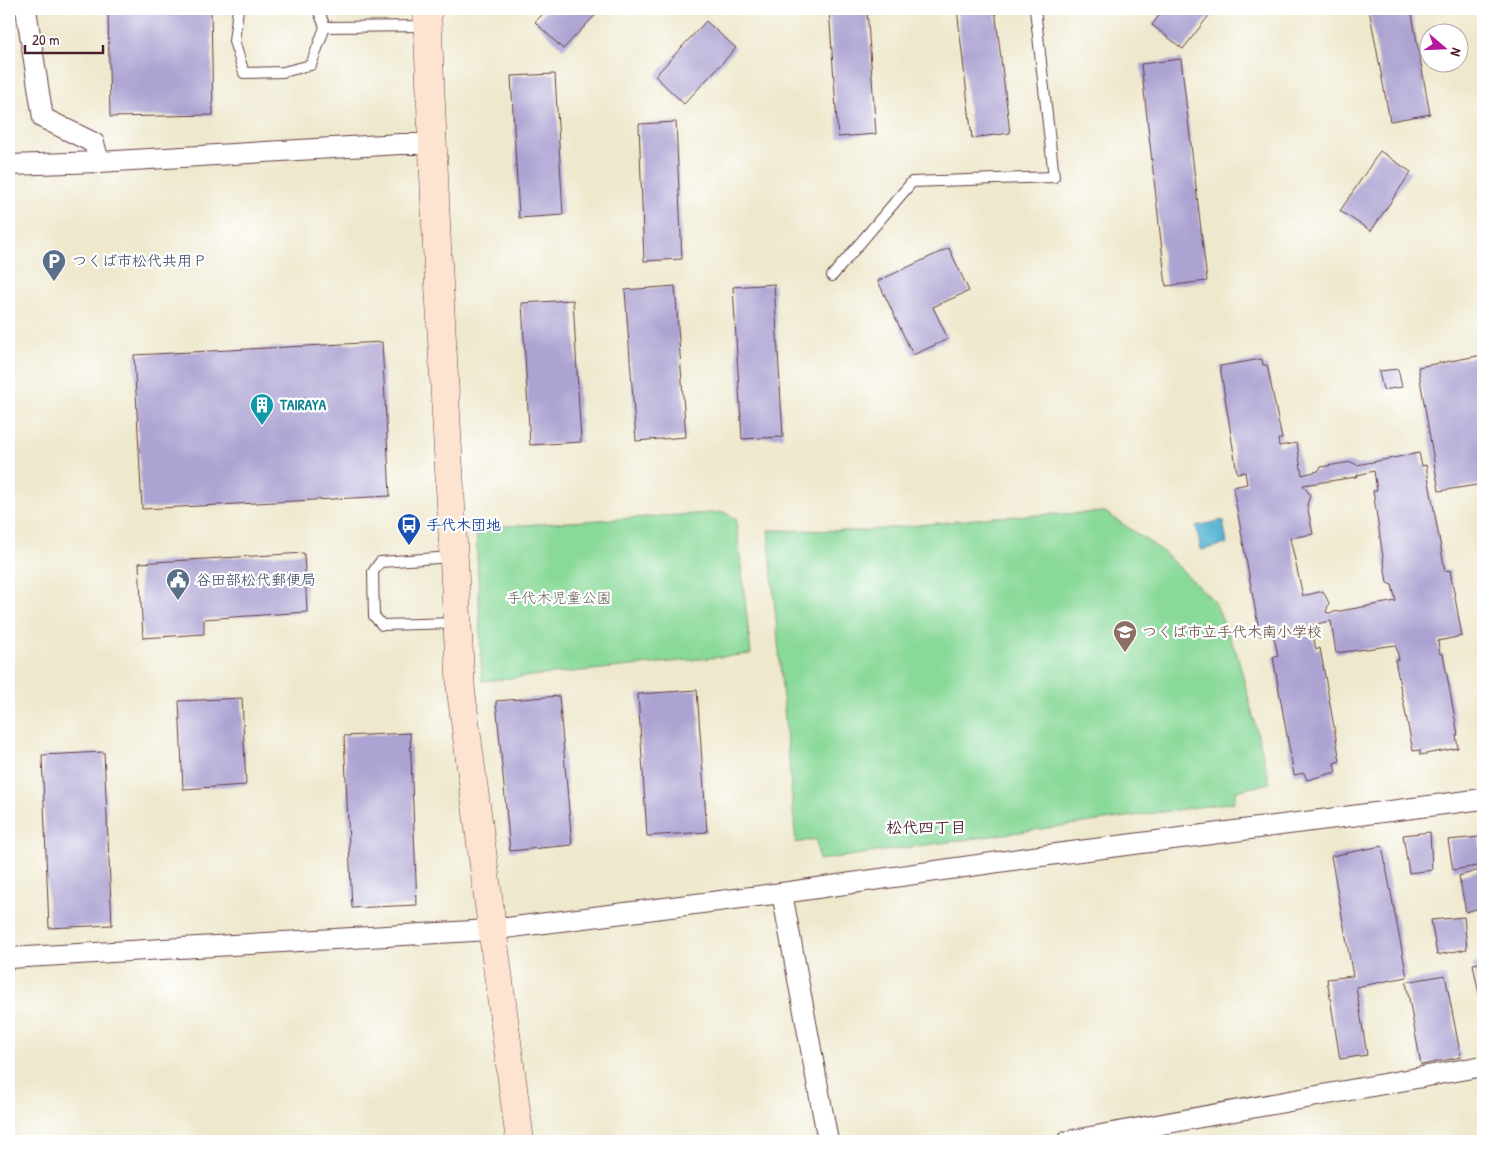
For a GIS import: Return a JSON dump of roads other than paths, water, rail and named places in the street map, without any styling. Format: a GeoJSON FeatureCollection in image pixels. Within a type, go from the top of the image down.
{"type":"FeatureCollection","features":[{"type":"Feature","properties":{"kind":"street"},"geometry":{"type":"LineString","coordinates":[[26,9],[43,118],[94,143],[99,162]]}},
{"type":"Feature","properties":{"kind":"street"},"geometry":{"type":"LineString","coordinates":[[428,17],[460,690],[490,930],[520,1141]]}},
{"type":"Feature","properties":{"kind":"street"},"geometry":{"type":"LineString","coordinates":[[9,165],[99,162],[400,144],[433,144]]}},
{"type":"Feature","properties":{"kind":"street"},"geometry":{"type":"LineString","coordinates":[[9,958],[490,930],[782,893],[1033,857],[1483,799]]}},
{"type":"Feature","properties":{"kind":"street"},"geometry":{"type":"LineString","coordinates":[[782,893],[828,1141]]}},
{"type":"Feature","properties":{"kind":"street"},"geometry":{"type":"LineString","coordinates":[[1068,1141],[1483,1066]]}},
{"type":"Feature","properties":{"kind":"lane"},"geometry":{"type":"LineString","coordinates":[[238,9],[234,41],[244,72],[283,72],[311,65],[324,27],[318,9]]}},
{"type":"Feature","properties":{"kind":"lane"},"geometry":{"type":"LineString","coordinates":[[832,276],[912,182],[1054,177],[1035,9]]}},
{"type":"Feature","properties":{"kind":"lane"},"geometry":{"type":"LineString","coordinates":[[324,27],[428,17]]}},
{"type":"Feature","properties":{"kind":"lane"},"geometry":{"type":"LineString","coordinates":[[453,557],[380,562],[373,572],[374,616],[382,625],[457,623]]}},
{"type":"Feature","properties":{"kind":"water"},"geometry":{"type":"Polygon","coordinates":[[[1223,520],[1227,544],[1201,550],[1196,526],[1223,520]]]}},
{"type":"Feature","properties":{"kind":"place","name":"つくば市松代共用Ｐ"},"geometry":{"type":"Point","coordinates":[54,282]}},
{"type":"Feature","properties":{"kind":"place","name":"TAIRAYA"},"geometry":{"type":"Point","coordinates":[262,426]}},
{"type":"Feature","properties":{"kind":"place","name":"手代木団地"},"geometry":{"type":"Point","coordinates":[409,546]}},
{"type":"Feature","properties":{"kind":"place","name":"谷田部松代郵便局"},"geometry":{"type":"Point","coordinates":[178,601]}},
{"type":"Feature","properties":{"kind":"place","name":"つくば市立手代木南小学校"},"geometry":{"type":"Point","coordinates":[1125,653]}},
{"type":"Feature","properties":{"kind":"district","name":"松代四丁目"},"geometry":{"type":"Point","coordinates":[926,827]}},
{"type":"Feature","properties":{"kind":"park label","name":"手代木児童公園"},"geometry":{"type":"Point","coordinates":[559,598]}}]}
